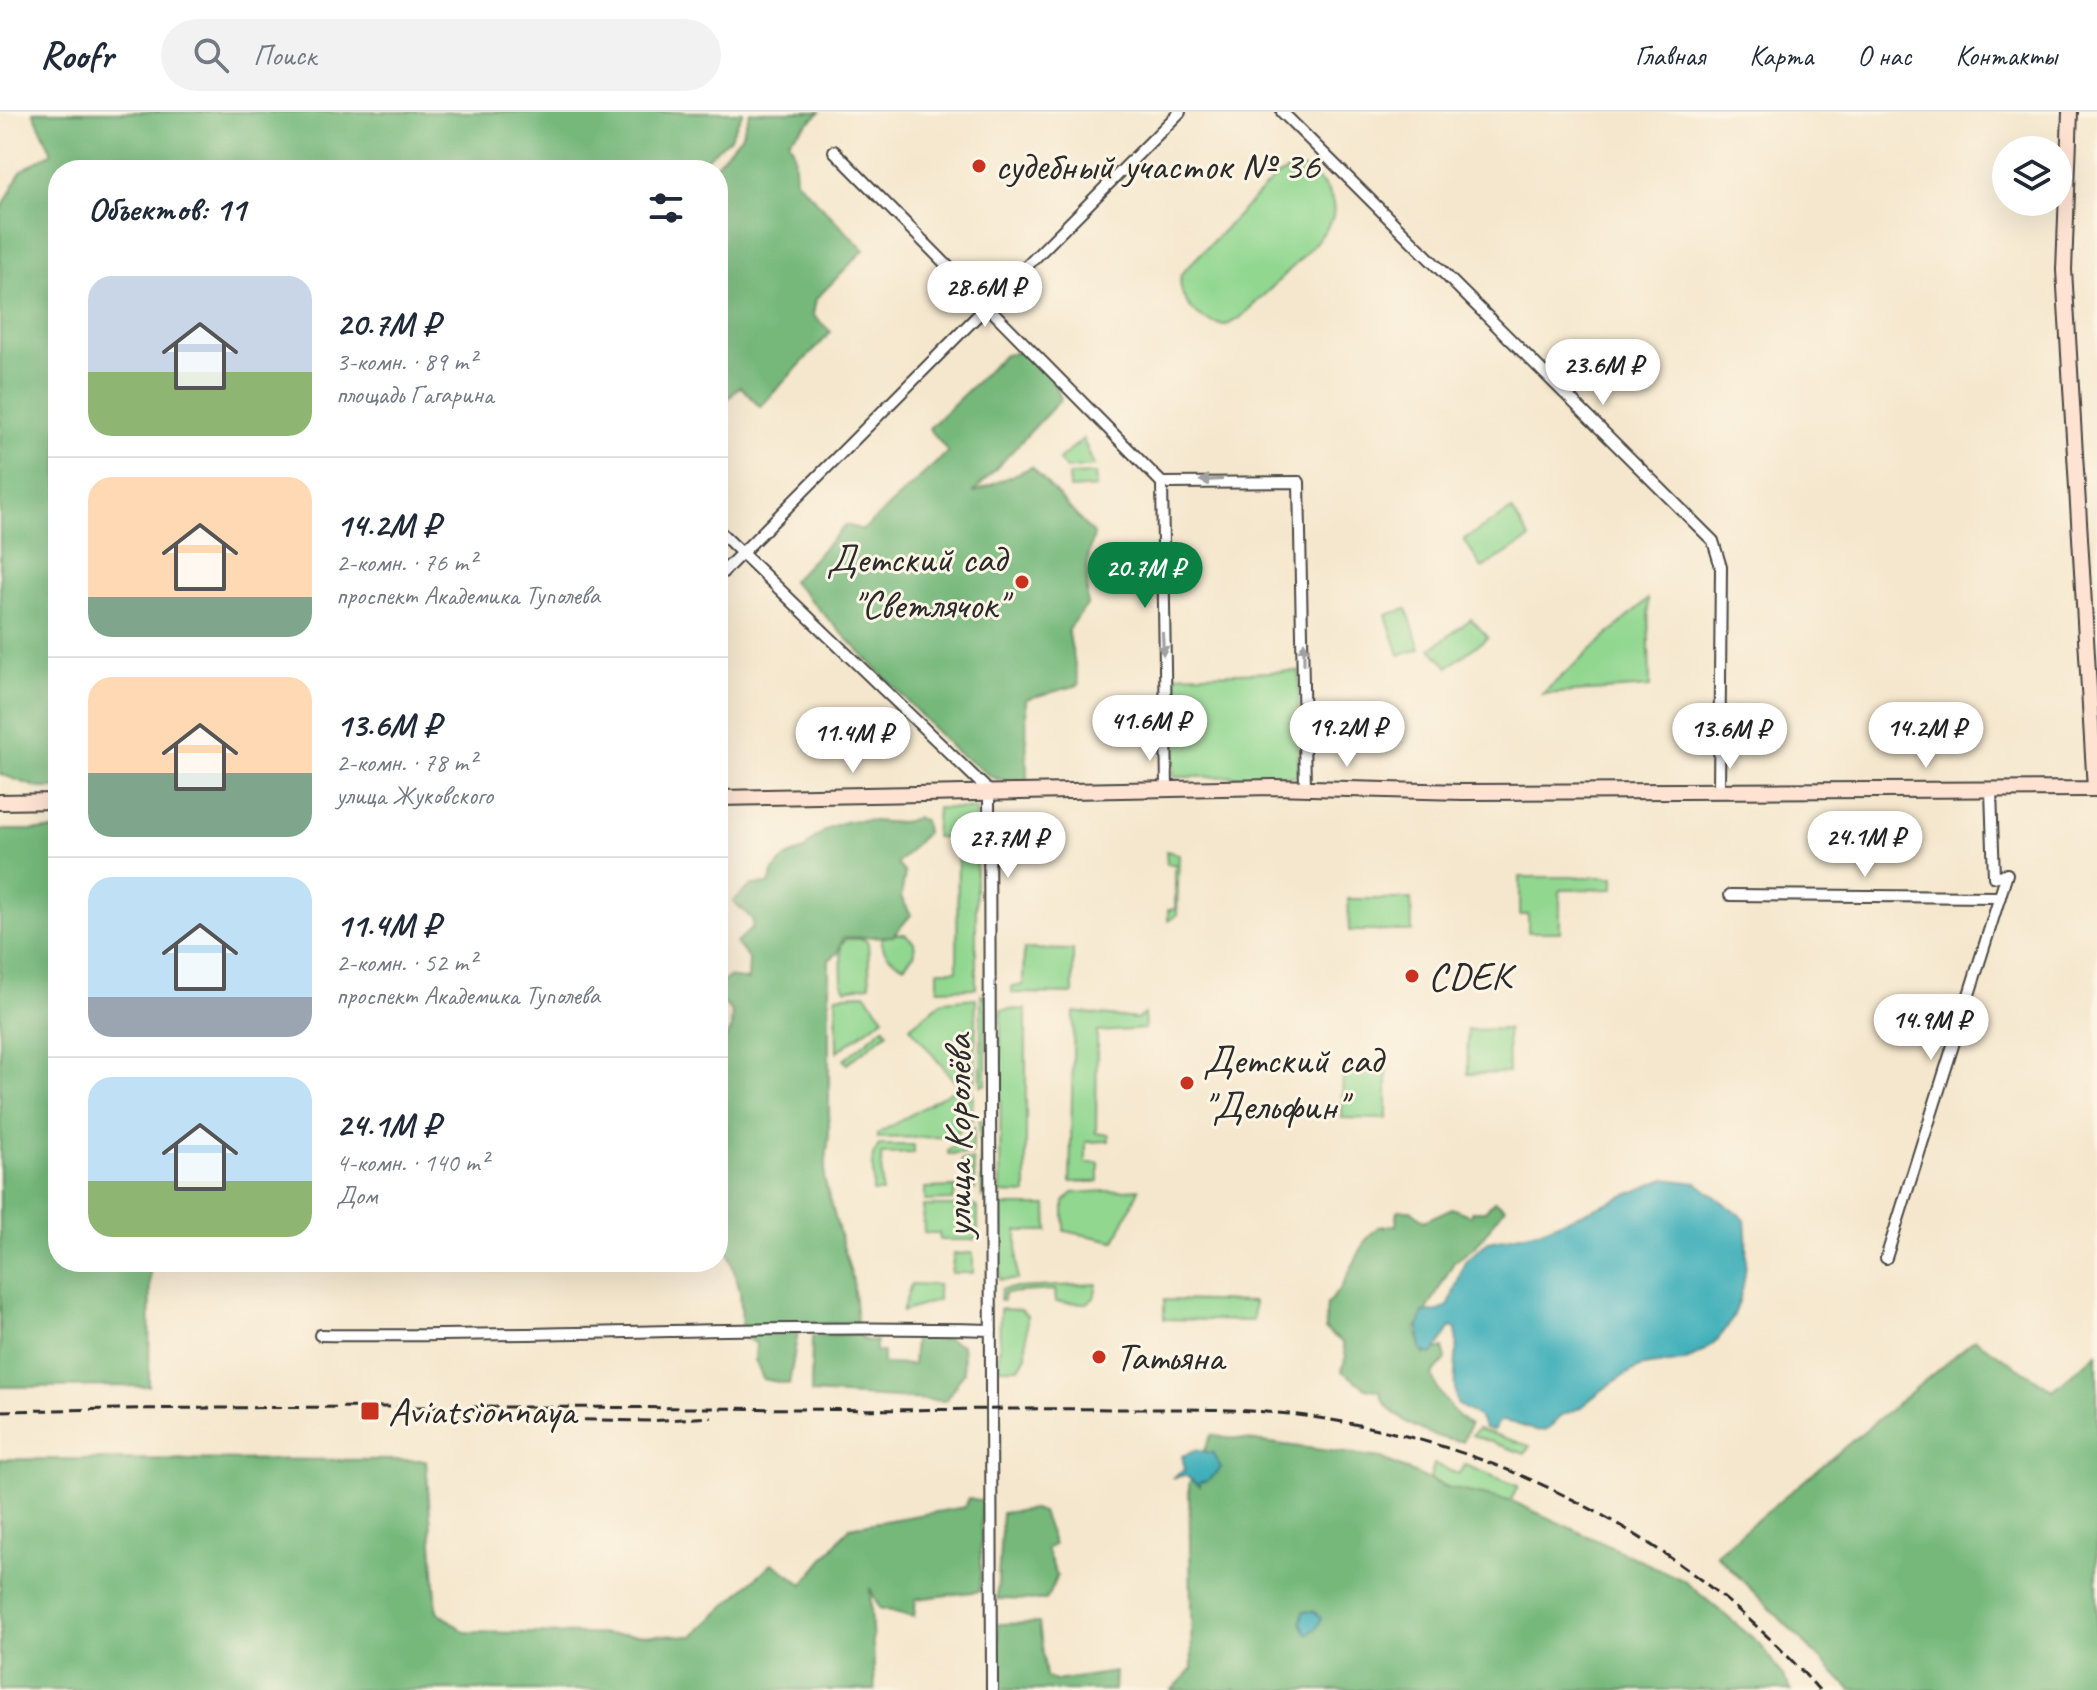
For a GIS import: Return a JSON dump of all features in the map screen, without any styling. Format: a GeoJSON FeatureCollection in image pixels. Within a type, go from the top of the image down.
{"type":"FeatureCollection","features":[{"type":"Feature","properties":{"kind":"main road"},"geometry":{"type":"LineString","coordinates":[[728,798],[1305,787],[1462,792],[2096,789],[2064,270],[2070,112]]}},
{"type":"Feature","properties":{"kind":"main road"},"geometry":{"type":"LineString","coordinates":[[0,802],[48,801]]}},
{"type":"Feature","properties":{"kind":"street"},"geometry":{"type":"LineString","coordinates":[[728,566],[1180,112]]}},
{"type":"Feature","properties":{"kind":"street"},"geometry":{"type":"LineString","coordinates":[[1282,112],[1713,541],[1721,567],[1719,790]]}},
{"type":"Feature","properties":{"kind":"street"},"geometry":{"type":"LineString","coordinates":[[834,151],[1162,483],[1167,788]]}},
{"type":"Feature","properties":{"kind":"street"},"geometry":{"type":"LineString","coordinates":[[1162,483],[1299,482],[1305,787]]}},
{"type":"Feature","properties":{"kind":"street"},"geometry":{"type":"LineString","coordinates":[[728,540],[989,791]]}},
{"type":"Feature","properties":{"kind":"street","name":"улица Королёва"},"geometry":{"type":"LineString","coordinates":[[989,791],[992,1690]]}},
{"type":"Feature","properties":{"kind":"street"},"geometry":{"type":"LineString","coordinates":[[1886,1258],[2007,874],[1994,877],[1991,791]]}},
{"type":"Feature","properties":{"kind":"street"},"geometry":{"type":"LineString","coordinates":[[1730,895],[2000,897]]}},
{"type":"Feature","properties":{"kind":"street"},"geometry":{"type":"LineString","coordinates":[[320,1335],[442,1336],[868,1327],[991,1330]]}},
{"type":"Feature","properties":{"kind":"green space"},"geometry":{"type":"Polygon","coordinates":[[[33,112],[743,112],[730,138],[705,160],[48,160],[48,788],[39,788],[0,774],[0,212],[21,171],[52,152],[33,112]]]}},
{"type":"Feature","properties":{"kind":"green space"},"geometry":{"type":"Polygon","coordinates":[[[750,112],[820,112],[789,140],[794,151],[796,180],[864,250],[816,299],[813,315],[831,332],[760,407],[740,386],[728,399],[728,160],[720,160],[741,136],[750,112]]]}},
{"type":"Feature","properties":{"kind":"green space"},"geometry":{"type":"Polygon","coordinates":[[[1292,169],[1305,169],[1317,178],[1330,195],[1334,208],[1329,225],[1307,252],[1240,318],[1227,325],[1199,316],[1182,293],[1181,274],[1275,177],[1292,169]]]}},
{"type":"Feature","properties":{"kind":"green space"},"geometry":{"type":"Polygon","coordinates":[[[1028,350],[1050,372],[1061,399],[973,493],[1032,467],[1094,535],[1088,558],[1087,605],[1068,630],[1079,685],[1026,699],[1027,781],[1011,783],[992,777],[955,751],[792,581],[846,525],[863,530],[948,452],[929,428],[1004,355],[1028,350]]]}},
{"type":"Feature","properties":{"kind":"green space"},"geometry":{"type":"Polygon","coordinates":[[[1083,439],[1094,466],[1066,469],[1059,460],[1083,439]]]}},
{"type":"Feature","properties":{"kind":"green space"},"geometry":{"type":"Polygon","coordinates":[[[1095,474],[1096,487],[1070,489],[1069,475],[1095,474]]]}},
{"type":"Feature","properties":{"kind":"green space"},"geometry":{"type":"Polygon","coordinates":[[[1512,510],[1530,539],[1482,568],[1464,539],[1512,510]]]}},
{"type":"Feature","properties":{"kind":"green space"},"geometry":{"type":"Polygon","coordinates":[[[1648,599],[1650,687],[1542,694],[1648,599]]]}},
{"type":"Feature","properties":{"kind":"green space"},"geometry":{"type":"Polygon","coordinates":[[[1407,609],[1420,649],[1399,655],[1386,615],[1407,609]]]}},
{"type":"Feature","properties":{"kind":"green space"},"geometry":{"type":"Polygon","coordinates":[[[1471,619],[1488,637],[1448,667],[1431,649],[1471,619]]]}},
{"type":"Feature","properties":{"kind":"green space"},"geometry":{"type":"Polygon","coordinates":[[[1299,671],[1298,776],[1174,777],[1173,675],[1299,671]]]}},
{"type":"Feature","properties":{"kind":"green space"},"geometry":{"type":"Polygon","coordinates":[[[937,808],[976,809],[976,988],[938,989],[938,970],[957,970],[958,838],[935,837],[937,808]]]}},
{"type":"Feature","properties":{"kind":"green space"},"geometry":{"type":"Polygon","coordinates":[[[916,818],[924,820],[926,833],[897,864],[905,873],[901,897],[911,915],[893,936],[843,938],[838,953],[829,960],[829,1136],[824,1178],[853,1281],[857,1322],[799,1326],[789,1384],[763,1379],[755,1360],[756,1343],[743,1337],[740,1291],[728,1251],[728,1034],[732,1011],[728,1008],[728,978],[748,980],[749,959],[736,943],[752,928],[752,919],[733,901],[752,885],[769,884],[782,861],[805,850],[815,838],[840,823],[916,818]]]}},
{"type":"Feature","properties":{"kind":"green space"},"geometry":{"type":"Polygon","coordinates":[[[0,830],[48,830],[48,1272],[150,1272],[149,1386],[0,1387],[0,830]]]}},
{"type":"Feature","properties":{"kind":"green space"},"geometry":{"type":"Polygon","coordinates":[[[1166,851],[1179,854],[1177,915],[1168,921],[1168,910],[1175,909],[1175,864],[1167,864],[1166,851]]]}},
{"type":"Feature","properties":{"kind":"green space"},"geometry":{"type":"Polygon","coordinates":[[[1520,877],[1614,877],[1614,889],[1560,890],[1560,932],[1528,932],[1528,915],[1520,915],[1520,877]]]}},
{"type":"Feature","properties":{"kind":"green space"},"geometry":{"type":"Polygon","coordinates":[[[1348,899],[1411,899],[1412,931],[1349,931],[1348,899]]]}},
{"type":"Feature","properties":{"kind":"green space"},"geometry":{"type":"Polygon","coordinates":[[[905,934],[914,942],[915,953],[904,966],[883,948],[881,938],[905,934]]]}},
{"type":"Feature","properties":{"kind":"green space"},"geometry":{"type":"Polygon","coordinates":[[[846,939],[864,939],[868,943],[870,985],[846,989],[842,983],[841,944],[846,939]]]}},
{"type":"Feature","properties":{"kind":"green space"},"geometry":{"type":"Polygon","coordinates":[[[1024,949],[1073,950],[1073,994],[1012,993],[1012,986],[1023,985],[1024,949]]]}},
{"type":"Feature","properties":{"kind":"green space"},"geometry":{"type":"Polygon","coordinates":[[[865,993],[884,1017],[837,1052],[836,996],[865,993]]]}},
{"type":"Feature","properties":{"kind":"green space"},"geometry":{"type":"Polygon","coordinates":[[[981,994],[986,996],[986,1084],[981,1086],[981,994]]]}},
{"type":"Feature","properties":{"kind":"green space"},"geometry":{"type":"Polygon","coordinates":[[[976,998],[973,1086],[956,1083],[910,1027],[943,1001],[976,998]]]}},
{"type":"Feature","properties":{"kind":"green space"},"geometry":{"type":"Polygon","coordinates":[[[1026,1009],[1026,1194],[1000,1193],[1001,1010],[1026,1009]]]}},
{"type":"Feature","properties":{"kind":"green space"},"geometry":{"type":"Polygon","coordinates":[[[1074,1012],[1137,1019],[1144,1014],[1145,1029],[1097,1032],[1096,1133],[1109,1135],[1109,1141],[1086,1142],[1086,1163],[1099,1163],[1099,1182],[1070,1182],[1074,1012]]]}},
{"type":"Feature","properties":{"kind":"green space"},"geometry":{"type":"Polygon","coordinates":[[[884,1027],[888,1032],[847,1064],[844,1060],[884,1027]]]}},
{"type":"Feature","properties":{"kind":"green space"},"geometry":{"type":"Polygon","coordinates":[[[1507,1029],[1508,1073],[1468,1074],[1467,1030],[1507,1029]]]}},
{"type":"Feature","properties":{"kind":"green space"},"geometry":{"type":"Polygon","coordinates":[[[1343,1067],[1387,1068],[1387,1119],[1342,1118],[1343,1067]]]}},
{"type":"Feature","properties":{"kind":"green space"},"geometry":{"type":"Polygon","coordinates":[[[953,1090],[973,1092],[972,1120],[952,1137],[877,1138],[877,1134],[953,1090]]]}},
{"type":"Feature","properties":{"kind":"green space"},"geometry":{"type":"Polygon","coordinates":[[[979,1120],[985,1123],[986,1194],[982,1198],[979,1120]]]}},
{"type":"Feature","properties":{"kind":"green space"},"geometry":{"type":"Polygon","coordinates":[[[974,1127],[972,1154],[948,1154],[948,1151],[974,1127]]]}},
{"type":"Feature","properties":{"kind":"green space"},"geometry":{"type":"Polygon","coordinates":[[[879,1145],[914,1145],[914,1153],[881,1154],[882,1192],[873,1192],[873,1155],[879,1145]]]}},
{"type":"Feature","properties":{"kind":"green space"},"geometry":{"type":"Polygon","coordinates":[[[962,1160],[973,1160],[975,1189],[963,1178],[962,1160]]]}},
{"type":"Feature","properties":{"kind":"green space"},"geometry":{"type":"Polygon","coordinates":[[[956,1187],[953,1200],[925,1201],[925,1188],[956,1187]]]}},
{"type":"Feature","properties":{"kind":"green space"},"geometry":{"type":"Polygon","coordinates":[[[1139,1189],[1115,1241],[1064,1231],[1064,1202],[1073,1193],[1139,1189]]]}},
{"type":"Feature","properties":{"kind":"green space"},"geometry":{"type":"Polygon","coordinates":[[[1494,1201],[1505,1207],[1476,1246],[1454,1262],[1416,1330],[1424,1355],[1443,1348],[1446,1359],[1432,1375],[1434,1381],[1452,1409],[1470,1425],[1463,1441],[1452,1440],[1401,1419],[1384,1401],[1380,1391],[1366,1388],[1342,1371],[1346,1357],[1343,1343],[1325,1329],[1327,1304],[1341,1288],[1366,1240],[1378,1227],[1396,1225],[1398,1210],[1411,1210],[1424,1221],[1452,1208],[1471,1216],[1471,1211],[1485,1211],[1494,1201]]]}},
{"type":"Feature","properties":{"kind":"green space"},"geometry":{"type":"Polygon","coordinates":[[[923,1206],[975,1206],[978,1209],[978,1236],[974,1240],[940,1240],[939,1233],[924,1233],[923,1206]]]}},
{"type":"Feature","properties":{"kind":"green space"},"geometry":{"type":"Polygon","coordinates":[[[1000,1206],[1047,1206],[1048,1231],[1017,1231],[1017,1280],[1000,1280],[1000,1206]]]}},
{"type":"Feature","properties":{"kind":"green space"},"geometry":{"type":"Polygon","coordinates":[[[973,1253],[973,1273],[951,1273],[954,1254],[973,1253]]]}},
{"type":"Feature","properties":{"kind":"green space"},"geometry":{"type":"Polygon","coordinates":[[[911,1284],[938,1285],[938,1300],[902,1312],[911,1284]]]}},
{"type":"Feature","properties":{"kind":"green space"},"geometry":{"type":"Polygon","coordinates":[[[1097,1284],[1094,1298],[1087,1303],[1056,1302],[1055,1290],[1004,1293],[1003,1301],[1000,1300],[1001,1289],[1097,1284]]]}},
{"type":"Feature","properties":{"kind":"green space"},"geometry":{"type":"Polygon","coordinates":[[[1164,1300],[1254,1302],[1253,1321],[1164,1319],[1164,1300]]]}},
{"type":"Feature","properties":{"kind":"green space"},"geometry":{"type":"Polygon","coordinates":[[[1000,1309],[1021,1310],[1027,1316],[1026,1356],[1019,1368],[999,1368],[1000,1309]]]}},
{"type":"Feature","properties":{"kind":"green space"},"geometry":{"type":"Polygon","coordinates":[[[858,1334],[864,1340],[876,1341],[876,1352],[883,1352],[883,1364],[913,1365],[915,1335],[941,1337],[962,1345],[964,1372],[945,1401],[811,1393],[812,1336],[858,1334]]]}},
{"type":"Feature","properties":{"kind":"green space"},"geometry":{"type":"Polygon","coordinates":[[[1975,1339],[2053,1390],[2097,1353],[2097,1690],[1851,1690],[1716,1554],[1975,1339]]]}},
{"type":"Feature","properties":{"kind":"green space"},"geometry":{"type":"Polygon","coordinates":[[[1478,1429],[1530,1446],[1525,1454],[1472,1435],[1478,1429]]]}},
{"type":"Feature","properties":{"kind":"green space"},"geometry":{"type":"Polygon","coordinates":[[[1211,1435],[1381,1458],[1445,1487],[1514,1502],[1683,1580],[1761,1645],[1792,1690],[1172,1690],[1192,1669],[1189,1484],[1211,1435]]]}},
{"type":"Feature","properties":{"kind":"green space"},"geometry":{"type":"Polygon","coordinates":[[[0,1459],[426,1460],[437,1611],[465,1632],[693,1636],[772,1563],[803,1584],[850,1527],[965,1507],[969,1498],[982,1501],[980,1591],[916,1599],[914,1617],[879,1608],[870,1588],[875,1690],[0,1690],[0,1459]]]}},
{"type":"Feature","properties":{"kind":"green space"},"geometry":{"type":"Polygon","coordinates":[[[1434,1464],[1458,1474],[1465,1465],[1518,1486],[1510,1502],[1454,1490],[1430,1479],[1434,1464]]]}},
{"type":"Feature","properties":{"kind":"green space"},"geometry":{"type":"Polygon","coordinates":[[[1033,1509],[1042,1512],[1054,1545],[1046,1549],[1057,1576],[1046,1600],[997,1599],[1002,1513],[1033,1509]]]}},
{"type":"Feature","properties":{"kind":"green space"},"geometry":{"type":"Polygon","coordinates":[[[1039,1623],[1046,1677],[1055,1681],[1115,1672],[1114,1690],[999,1690],[998,1624],[1039,1623]]]}},
{"type":"Feature","properties":{"kind":"water"},"geometry":{"type":"Polygon","coordinates":[[[1665,1179],[1697,1183],[1745,1219],[1744,1281],[1731,1320],[1720,1336],[1705,1350],[1686,1360],[1643,1366],[1630,1372],[1580,1408],[1561,1416],[1547,1429],[1536,1430],[1500,1421],[1493,1430],[1485,1428],[1479,1417],[1457,1404],[1456,1329],[1451,1327],[1433,1354],[1421,1351],[1419,1326],[1423,1313],[1439,1311],[1449,1305],[1465,1261],[1488,1242],[1539,1231],[1665,1179]]]}},
{"type":"Feature","properties":{"kind":"water"},"geometry":{"type":"Polygon","coordinates":[[[1196,1450],[1213,1453],[1221,1468],[1207,1481],[1200,1482],[1200,1486],[1185,1475],[1172,1478],[1185,1469],[1182,1456],[1196,1450]]]}},
{"type":"Feature","properties":{"kind":"water"},"geometry":{"type":"Polygon","coordinates":[[[1314,1611],[1321,1618],[1317,1628],[1307,1634],[1301,1623],[1303,1612],[1314,1611]]]}},
{"type":"Feature","properties":{"kind":"railway"},"geometry":{"type":"LineString","coordinates":[[0,1411],[501,1407],[1181,1409],[1289,1414],[1364,1426],[1438,1445],[1510,1471],[1579,1503],[1645,1541],[1708,1585],[1766,1635],[1819,1690]]}},
{"type":"Feature","properties":{"kind":"railway"},"geometry":{"type":"LineString","coordinates":[[404,1416],[650,1421],[712,1417]]}},
{"type":"Feature","properties":{"kind":"place","name":"судебный участок № 36"},"geometry":{"type":"Point","coordinates":[979,166]}},
{"type":"Feature","properties":{"kind":"place","name":"Детский сад \"Светлячок\""},"geometry":{"type":"Point","coordinates":[1022,582]}},
{"type":"Feature","properties":{"kind":"place","name":"CDEK"},"geometry":{"type":"Point","coordinates":[1412,976]}},
{"type":"Feature","properties":{"kind":"place","name":"Детский сад \"Дельфин\""},"geometry":{"type":"Point","coordinates":[1187,1083]}},
{"type":"Feature","properties":{"kind":"place","name":"Татьяна"},"geometry":{"type":"Point","coordinates":[1099,1357]}},
{"type":"Feature","properties":{"kind":"place","name":"Aviatsionnaya"},"geometry":{"type":"Point","coordinates":[370,1411]}}]}
